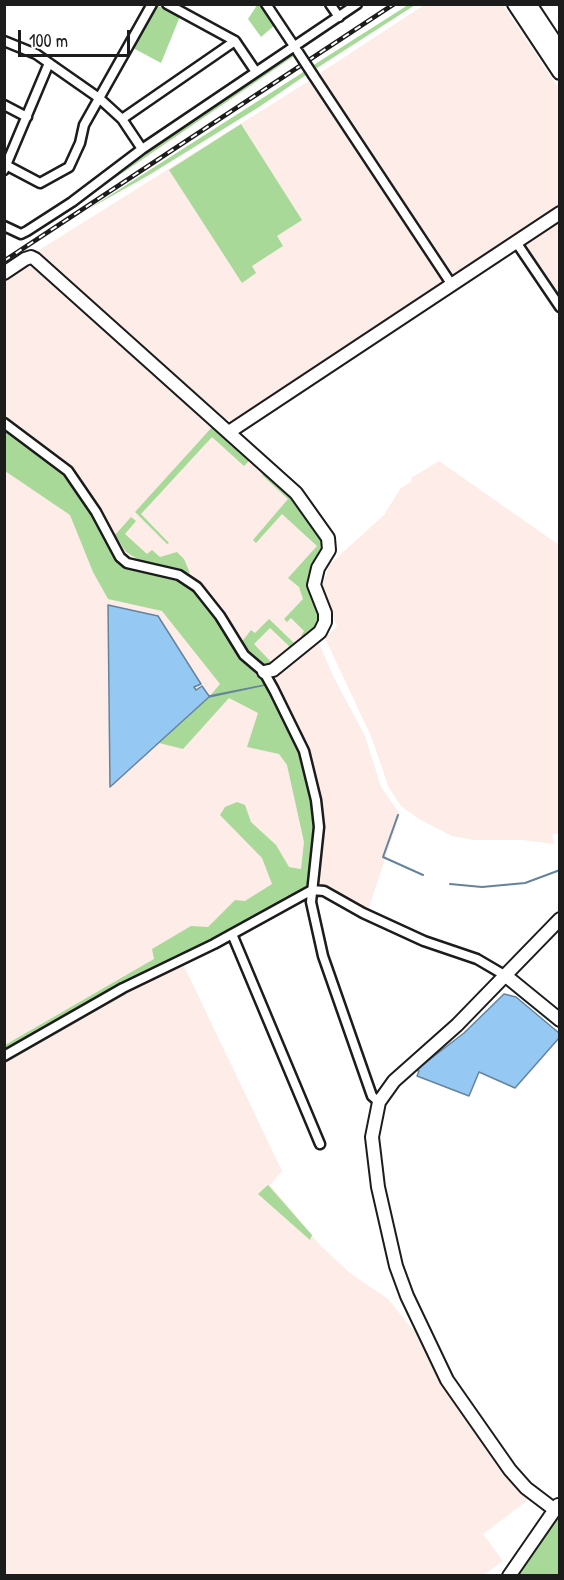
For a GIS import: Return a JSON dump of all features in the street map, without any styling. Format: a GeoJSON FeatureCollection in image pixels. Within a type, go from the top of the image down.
{"type":"FeatureCollection","features":[{"type":"Feature","properties":{"kind":"main road"},"geometry":{"type":"LineString","coordinates":[[515,4],[560,72]]}},
{"type":"Feature","properties":{"kind":"main road"},"geometry":{"type":"LineString","coordinates":[[529,4],[560,51]]}},
{"type":"Feature","properties":{"kind":"street"},"geometry":{"type":"LineString","coordinates":[[49,63],[5,166],[40,183],[69,167],[80,143],[84,125],[152,4]]}},
{"type":"Feature","properties":{"kind":"street"},"geometry":{"type":"LineString","coordinates":[[167,4],[235,41],[256,72]]}},
{"type":"Feature","properties":{"kind":"street"},"geometry":{"type":"LineString","coordinates":[[266,4],[452,285]]}},
{"type":"Feature","properties":{"kind":"street"},"geometry":{"type":"LineString","coordinates":[[330,4],[339,17]]}},
{"type":"Feature","properties":{"kind":"street"},"geometry":{"type":"LineString","coordinates":[[4,226],[21,234],[27,231],[72,202],[142,148],[256,72],[296,49],[357,4]]}},
{"type":"Feature","properties":{"kind":"street"},"geometry":{"type":"LineString","coordinates":[[4,41],[49,63],[99,98],[122,119],[142,148]]}},
{"type":"Feature","properties":{"kind":"street"},"geometry":{"type":"LineString","coordinates":[[122,119],[235,41]]}},
{"type":"Feature","properties":{"kind":"street"},"geometry":{"type":"LineString","coordinates":[[4,105],[27,117]]}},
{"type":"Feature","properties":{"kind":"street"},"geometry":{"type":"LineString","coordinates":[[229,432],[560,213]]}},
{"type":"Feature","properties":{"kind":"street"},"geometry":{"type":"LineString","coordinates":[[516,242],[560,307]]}},
{"type":"Feature","properties":{"kind":"street"},"geometry":{"type":"LineString","coordinates":[[4,273],[25,259],[31,257],[35,259],[296,493],[330,544],[314,585],[325,613],[325,622],[320,632],[273,670],[264,672]]}},
{"type":"Feature","properties":{"kind":"street"},"geometry":{"type":"LineString","coordinates":[[4,423],[68,471],[96,512],[120,556],[128,563],[179,575],[189,580],[220,616],[244,656],[264,672],[301,742],[316,800],[319,827],[311,903],[323,956],[372,1096],[379,1102]]}},
{"type":"Feature","properties":{"kind":"street"},"geometry":{"type":"LineString","coordinates":[[4,1056],[123,988],[232,934],[312,890],[324,891],[363,913],[424,941],[477,959],[506,976],[560,1020]]}},
{"type":"Feature","properties":{"kind":"street"},"geometry":{"type":"LineString","coordinates":[[509,1575],[557,1507],[526,1488],[510,1470],[467,1412],[447,1380],[407,1296],[388,1235],[378,1187],[372,1137],[379,1102],[394,1081],[457,1025],[560,919]]}},
{"type":"Feature","properties":{"kind":"street"},"geometry":{"type":"LineString","coordinates":[[232,934],[320,1144]]}},
{"type":"Feature","properties":{"kind":"shaded area"},"geometry":{"type":"Polygon","coordinates":[[[424,5],[503,5],[559,89],[559,207],[454,277],[451,276],[317,75],[424,5]]]}},
{"type":"Feature","properties":{"kind":"shaded area"},"geometry":{"type":"Polygon","coordinates":[[[312,79],[445,280],[444,284],[235,421],[225,419],[36,252],[312,79]]]}},
{"type":"Feature","properties":{"kind":"shaded area"},"geometry":{"type":"Polygon","coordinates":[[[559,219],[559,299],[524,246],[524,242],[559,219]]]}},
{"type":"Feature","properties":{"kind":"shaded area"},"geometry":{"type":"Polygon","coordinates":[[[29,263],[292,496],[324,542],[308,586],[320,617],[317,629],[271,665],[246,651],[225,618],[196,580],[179,571],[141,564],[123,552],[60,460],[5,418],[4,279],[29,263]]]}},
{"type":"Feature","properties":{"kind":"shaded area"},"geometry":{"type":"Polygon","coordinates":[[[4,428],[65,474],[121,565],[223,628],[240,657],[270,689],[301,752],[307,886],[211,940],[105,994],[4,1053],[4,428]]]}},
{"type":"Feature","properties":{"kind":"shaded area"},"geometry":{"type":"Polygon","coordinates":[[[439,461],[559,545],[560,833],[552,834],[554,844],[522,840],[474,840],[452,836],[419,819],[401,806],[389,788],[371,736],[325,638],[337,626],[321,588],[330,564],[384,515],[400,489],[412,481],[411,478],[439,461]]]}},
{"type":"Feature","properties":{"kind":"shaded area"},"geometry":{"type":"Polygon","coordinates":[[[318,641],[334,678],[365,736],[381,787],[400,814],[368,910],[318,884],[317,787],[308,752],[271,678],[318,641]]]}},
{"type":"Feature","properties":{"kind":"shaded area"},"geometry":{"type":"Polygon","coordinates":[[[183,964],[282,1171],[270,1185],[321,1246],[350,1273],[388,1299],[412,1329],[419,1332],[446,1390],[528,1500],[483,1534],[503,1561],[482,1576],[5,1575],[4,1063],[106,1004],[183,964]]]}},
{"type":"Feature","properties":{"kind":"green space"},"geometry":{"type":"Polygon","coordinates":[[[155,5],[181,14],[161,63],[133,48],[155,5]]]}},
{"type":"Feature","properties":{"kind":"green space"},"geometry":{"type":"Polygon","coordinates":[[[257,5],[263,5],[275,25],[261,37],[248,19],[257,5]]]}},
{"type":"Feature","properties":{"kind":"green space"},"geometry":{"type":"Polygon","coordinates":[[[408,5],[415,5],[317,68],[312,66],[408,5]]]}},
{"type":"Feature","properties":{"kind":"green space"},"geometry":{"type":"Polygon","coordinates":[[[291,53],[294,56],[96,191],[137,157],[291,53]]]}},
{"type":"Feature","properties":{"kind":"green space"},"geometry":{"type":"Polygon","coordinates":[[[305,71],[306,75],[259,107],[149,175],[87,210],[305,71]]]}},
{"type":"Feature","properties":{"kind":"green space"},"geometry":{"type":"Polygon","coordinates":[[[241,124],[302,220],[277,236],[283,246],[252,266],[256,273],[242,283],[169,170],[241,124]]]}},
{"type":"Feature","properties":{"kind":"green space"},"geometry":{"type":"Polygon","coordinates":[[[213,426],[251,459],[244,466],[212,437],[141,514],[169,543],[167,544],[135,512],[213,426]]]}},
{"type":"Feature","properties":{"kind":"green space"},"geometry":{"type":"Polygon","coordinates":[[[4,428],[65,474],[97,522],[121,565],[176,577],[195,591],[207,606],[240,657],[270,689],[301,752],[315,826],[310,882],[307,886],[211,940],[105,994],[5,1053],[5,1045],[154,959],[152,949],[191,926],[208,927],[235,900],[245,901],[272,884],[262,858],[220,815],[225,807],[237,802],[245,805],[251,822],[276,845],[289,867],[301,869],[304,842],[287,765],[279,754],[247,747],[258,713],[229,698],[183,749],[159,743],[220,684],[162,611],[108,599],[93,572],[70,515],[5,471],[4,428]]]}},
{"type":"Feature","properties":{"kind":"green space"},"geometry":{"type":"Polygon","coordinates":[[[265,472],[292,496],[324,542],[323,553],[308,586],[320,617],[317,629],[306,638],[301,636],[304,631],[291,618],[287,622],[284,619],[303,599],[299,587],[288,578],[317,546],[282,514],[256,543],[253,540],[288,499],[262,475],[265,472]]]}},
{"type":"Feature","properties":{"kind":"green space"},"geometry":{"type":"Polygon","coordinates":[[[131,517],[136,521],[125,534],[147,554],[152,550],[160,557],[177,552],[184,559],[190,573],[141,561],[126,552],[115,535],[131,517]]]}},
{"type":"Feature","properties":{"kind":"green space"},"geometry":{"type":"Polygon","coordinates":[[[269,619],[294,643],[290,647],[270,628],[254,644],[273,664],[260,665],[241,643],[251,630],[255,633],[269,619]]]}},
{"type":"Feature","properties":{"kind":"green space"},"geometry":{"type":"Polygon","coordinates":[[[268,1185],[312,1235],[310,1240],[258,1194],[268,1185]]]}},
{"type":"Feature","properties":{"kind":"green space"},"geometry":{"type":"Polygon","coordinates":[[[559,1514],[559,1575],[516,1575],[559,1514]]]}},
{"type":"Feature","properties":{"kind":"water"},"geometry":{"type":"Polygon","coordinates":[[[108,605],[158,616],[201,684],[194,687],[196,690],[202,686],[209,696],[265,685],[209,697],[110,787],[108,605]]]}},
{"type":"Feature","properties":{"kind":"water"},"geometry":{"type":"Polygon","coordinates":[[[504,994],[516,997],[559,1033],[559,1038],[515,1088],[479,1072],[469,1096],[417,1076],[419,1071],[416,1070],[464,1033],[504,994]]]}},
{"type":"Feature","properties":{"kind":"waterway"},"geometry":{"type":"LineString","coordinates":[[398,815],[383,857],[423,875]]}},
{"type":"Feature","properties":{"kind":"waterway"},"geometry":{"type":"LineString","coordinates":[[450,884],[482,887],[525,883],[560,870]]}},
{"type":"Feature","properties":{"kind":"railway"},"geometry":{"type":"LineString","coordinates":[[4,261],[394,4]]}}]}
